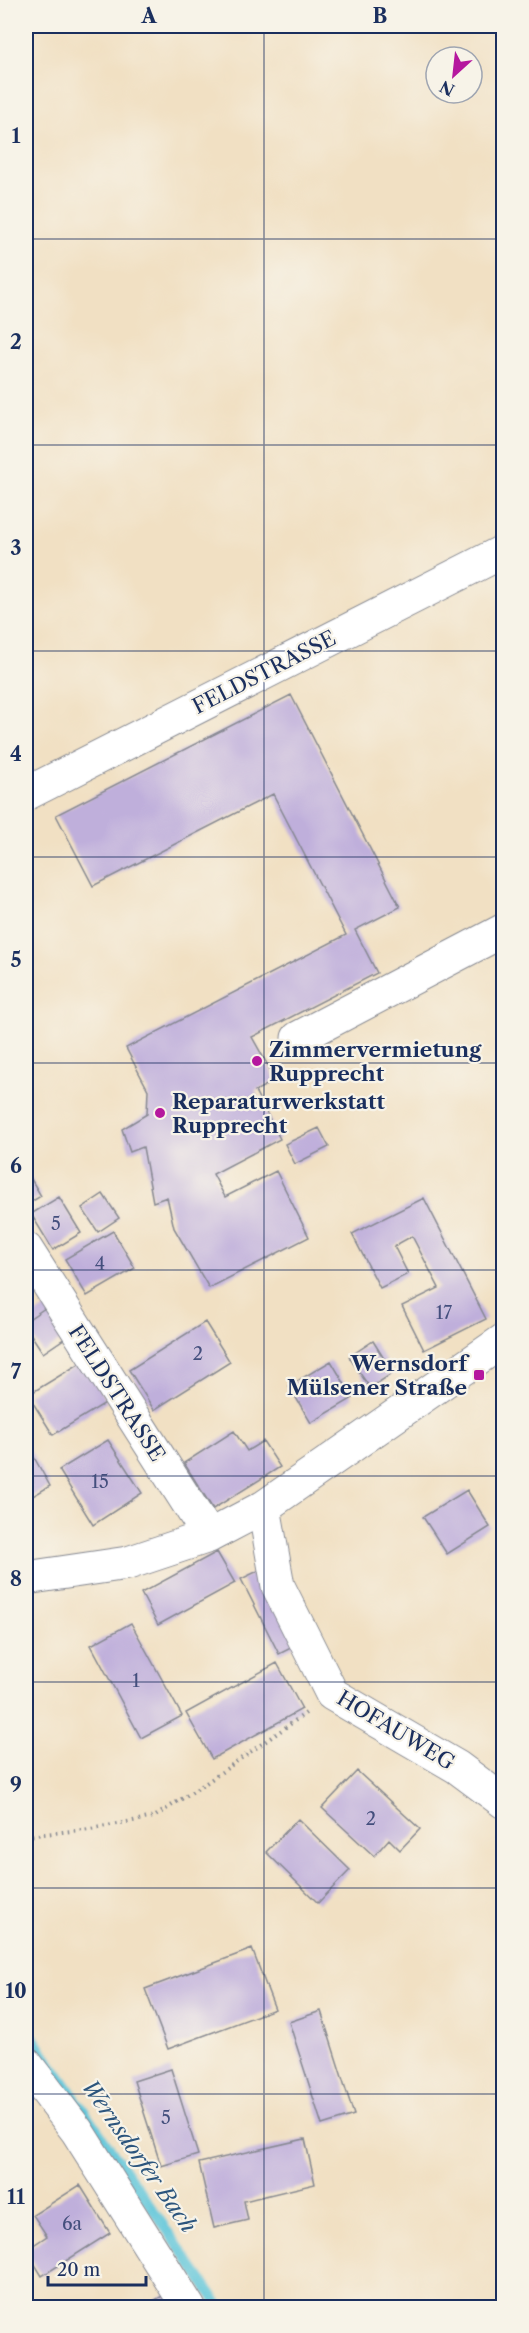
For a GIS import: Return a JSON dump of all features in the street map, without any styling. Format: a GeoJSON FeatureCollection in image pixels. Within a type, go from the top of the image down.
{"type":"FeatureCollection","features":[{"type":"Feature","properties":{"kind":"street","name":"FELDSTRASSE"},"geometry":{"type":"LineString","coordinates":[[26,794],[504,551]]}},
{"type":"Feature","properties":{"kind":"street"},"geometry":{"type":"LineString","coordinates":[[298,1038],[504,930]]}},
{"type":"Feature","properties":{"kind":"street","name":"FELDSTRASSE"},"geometry":{"type":"LineString","coordinates":[[26,1249],[209,1536]]}},
{"type":"Feature","properties":{"kind":"street"},"geometry":{"type":"LineString","coordinates":[[26,1578],[128,1563],[209,1536],[264,1507],[504,1340]]}},
{"type":"Feature","properties":{"kind":"street","name":"HOFAUWEG"},"geometry":{"type":"LineString","coordinates":[[264,1507],[278,1586],[332,1694],[457,1767],[504,1802]]}},
{"type":"Feature","properties":{"kind":"street"},"geometry":{"type":"LineString","coordinates":[[26,2064],[77,2131],[189,2307]]}},
{"type":"Feature","properties":{"kind":"path"},"geometry":{"type":"LineString","coordinates":[[26,1836],[90,1829],[154,1816],[215,1777],[332,1694]]}},
{"type":"Feature","properties":{"kind":"building"},"geometry":{"type":"Polygon","coordinates":[[[291,695],[400,907],[355,930],[377,973],[252,1037],[276,1080],[255,1091],[280,1139],[213,1174],[225,1197],[276,1171],[309,1237],[209,1288],[174,1228],[167,1197],[153,1202],[143,1147],[130,1152],[122,1129],[147,1114],[148,1090],[126,1048],[346,935],[273,794],[93,886],[56,815],[291,695]]]}},
{"type":"Feature","properties":{"kind":"building"},"geometry":{"type":"Polygon","coordinates":[[[26,893],[31,906],[26,908],[26,893]]]}},
{"type":"Feature","properties":{"kind":"building"},"geometry":{"type":"Polygon","coordinates":[[[319,1128],[329,1147],[295,1164],[285,1144],[319,1128]]]}},
{"type":"Feature","properties":{"kind":"building"},"geometry":{"type":"Polygon","coordinates":[[[28,1174],[41,1196],[26,1205],[26,1176],[28,1174]]]}},
{"type":"Feature","properties":{"kind":"building"},"geometry":{"type":"Polygon","coordinates":[[[103,1194],[119,1218],[98,1232],[82,1208],[103,1194]]]}},
{"type":"Feature","properties":{"kind":"building"},"geometry":{"type":"Polygon","coordinates":[[[59,1197],[81,1233],[53,1250],[31,1214],[59,1197]]]}},
{"type":"Feature","properties":{"kind":"building"},"geometry":{"type":"Polygon","coordinates":[[[424,1198],[486,1319],[424,1350],[402,1306],[439,1288],[412,1236],[394,1246],[408,1274],[380,1288],[352,1234],[424,1198]]]}},
{"type":"Feature","properties":{"kind":"building"},"geometry":{"type":"Polygon","coordinates":[[[113,1231],[135,1268],[87,1296],[65,1259],[113,1231]]]}},
{"type":"Feature","properties":{"kind":"building"},"geometry":{"type":"Polygon","coordinates":[[[48,1306],[68,1336],[43,1353],[26,1327],[26,1321],[48,1306]]]}},
{"type":"Feature","properties":{"kind":"building"},"geometry":{"type":"Polygon","coordinates":[[[205,1322],[230,1362],[154,1410],[129,1370],[205,1322]]]}},
{"type":"Feature","properties":{"kind":"building"},"geometry":{"type":"Polygon","coordinates":[[[373,1341],[393,1373],[370,1388],[349,1357],[373,1341]]]}},
{"type":"Feature","properties":{"kind":"building"},"geometry":{"type":"Polygon","coordinates":[[[331,1361],[353,1398],[311,1423],[289,1386],[331,1361]]]}},
{"type":"Feature","properties":{"kind":"building"},"geometry":{"type":"Polygon","coordinates":[[[82,1362],[107,1402],[53,1435],[28,1395],[82,1362]]]}},
{"type":"Feature","properties":{"kind":"building"},"geometry":{"type":"Polygon","coordinates":[[[234,1431],[247,1451],[263,1441],[280,1467],[213,1509],[184,1463],[234,1431]]]}},
{"type":"Feature","properties":{"kind":"building"},"geometry":{"type":"Polygon","coordinates":[[[108,1440],[142,1493],[93,1525],[59,1470],[108,1440]]]}},
{"type":"Feature","properties":{"kind":"building"},"geometry":{"type":"Polygon","coordinates":[[[26,1443],[50,1486],[26,1500],[26,1443]]]}},
{"type":"Feature","properties":{"kind":"building"},"geometry":{"type":"Polygon","coordinates":[[[467,1490],[490,1527],[447,1554],[423,1517],[467,1490]]]}},
{"type":"Feature","properties":{"kind":"building"},"geometry":{"type":"Polygon","coordinates":[[[217,1552],[235,1583],[158,1625],[141,1593],[217,1552]]]}},
{"type":"Feature","properties":{"kind":"building"},"geometry":{"type":"Polygon","coordinates":[[[260,1570],[297,1645],[279,1654],[241,1579],[260,1570]]]}},
{"type":"Feature","properties":{"kind":"building"},"geometry":{"type":"Polygon","coordinates":[[[131,1623],[182,1716],[141,1738],[91,1645],[131,1623]]]}},
{"type":"Feature","properties":{"kind":"building"},"geometry":{"type":"Polygon","coordinates":[[[277,1663],[302,1709],[212,1759],[186,1713],[277,1663]]]}},
{"type":"Feature","properties":{"kind":"building"},"geometry":{"type":"Polygon","coordinates":[[[357,1771],[420,1829],[400,1850],[389,1839],[374,1856],[322,1808],[357,1771]]]}},
{"type":"Feature","properties":{"kind":"building"},"geometry":{"type":"Polygon","coordinates":[[[298,1819],[350,1870],[318,1903],[266,1852],[298,1819]]]}},
{"type":"Feature","properties":{"kind":"building"},"geometry":{"type":"Polygon","coordinates":[[[252,1949],[275,2009],[168,2049],[145,1989],[252,1949]]]}},
{"type":"Feature","properties":{"kind":"building"},"geometry":{"type":"Polygon","coordinates":[[[321,2011],[354,2115],[322,2125],[289,2022],[321,2011]]]}},
{"type":"Feature","properties":{"kind":"building"},"geometry":{"type":"Polygon","coordinates":[[[171,2069],[198,2155],[161,2166],[134,2081],[171,2069]]]}},
{"type":"Feature","properties":{"kind":"building"},"geometry":{"type":"Polygon","coordinates":[[[305,2139],[315,2184],[244,2201],[248,2220],[214,2228],[199,2163],[305,2139]]]}},
{"type":"Feature","properties":{"kind":"building"},"geometry":{"type":"Polygon","coordinates":[[[80,2185],[110,2233],[42,2276],[26,2250],[47,2236],[33,2215],[80,2185]]]}},
{"type":"Feature","properties":{"kind":"building"},"geometry":{"type":"Polygon","coordinates":[[[170,2292],[178,2308],[140,2308],[170,2292]]]}},
{"type":"Feature","properties":{"kind":"waterway","name":"Wernsdorfer Bach"},"geometry":{"type":"LineString","coordinates":[[26,2027],[221,2308]]}},
{"type":"Feature","properties":{"kind":"place","name":"Zimmervermietung Rupprecht"},"geometry":{"type":"Point","coordinates":[257,1061]}},
{"type":"Feature","properties":{"kind":"place","name":"Reparaturwerkstatt Rupprecht"},"geometry":{"type":"Point","coordinates":[160,1113]}},
{"type":"Feature","properties":{"kind":"place","name":"Wernsdorf Mülsener Straße"},"geometry":{"type":"Point","coordinates":[479,1375]}}]}
